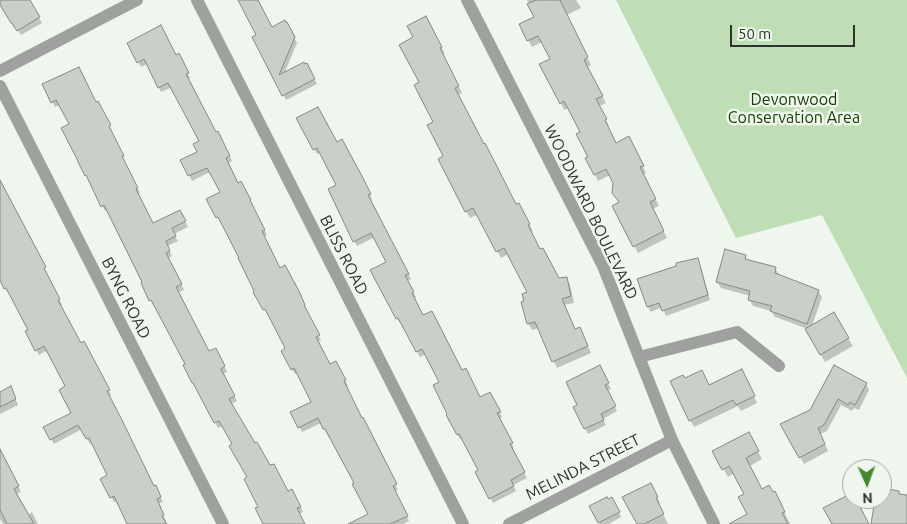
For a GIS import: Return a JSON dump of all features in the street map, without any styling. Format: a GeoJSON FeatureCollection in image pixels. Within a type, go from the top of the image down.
{"type":"FeatureCollection","features":[{"type":"Feature","properties":{"kind":"street"},"geometry":{"type":"LineString","coordinates":[[0,70],[136,0]]}},
{"type":"Feature","properties":{"kind":"street","name":"BLISS ROAD"},"geometry":{"type":"LineString","coordinates":[[197,0],[463,524]]}},
{"type":"Feature","properties":{"kind":"street","name":"WOODWARD BOULEVARD"},"geometry":{"type":"LineString","coordinates":[[467,0],[603,266],[672,440],[714,524]]}},
{"type":"Feature","properties":{"kind":"street","name":"BYNG ROAD"},"geometry":{"type":"LineString","coordinates":[[0,86],[223,524]]}},
{"type":"Feature","properties":{"kind":"street"},"geometry":{"type":"LineString","coordinates":[[639,357],[737,332],[779,366]]}},
{"type":"Feature","properties":{"kind":"street","name":"MELINDA STREET"},"geometry":{"type":"LineString","coordinates":[[509,524],[672,440]]}},
{"type":"Feature","properties":{"kind":"green space","name":"Devonwood Conservation Area"},"geometry":{"type":"Polygon","coordinates":[[[616,0],[907,0],[907,378],[822,215],[736,238],[616,0]]]}},
{"type":"Feature","properties":{"kind":"building"},"geometry":{"type":"Polygon","coordinates":[[[0,0],[30,0],[40,17],[17,31],[0,5],[0,0]]]}},
{"type":"Feature","properties":{"kind":"building"},"geometry":{"type":"Polygon","coordinates":[[[238,0],[258,0],[272,27],[285,20],[287,22],[295,37],[279,75],[304,62],[305,64],[307,63],[315,79],[282,96],[252,37],[256,35],[238,0]]]}},
{"type":"Feature","properties":{"kind":"building"},"geometry":{"type":"Polygon","coordinates":[[[536,0],[560,0],[588,57],[584,60],[603,96],[596,99],[607,119],[605,120],[616,143],[629,136],[644,166],[640,167],[656,199],[650,202],[664,231],[633,247],[612,206],[619,202],[612,193],[613,183],[606,169],[594,175],[585,158],[588,157],[576,134],[580,132],[564,101],[560,104],[539,64],[550,59],[538,36],[527,41],[519,24],[534,17],[527,4],[536,0]]]}},
{"type":"Feature","properties":{"kind":"building"},"geometry":{"type":"Polygon","coordinates":[[[426,16],[459,86],[455,88],[516,204],[519,203],[540,249],[543,248],[559,278],[567,277],[571,296],[562,299],[575,329],[580,327],[588,346],[552,362],[535,322],[527,324],[521,302],[524,301],[522,294],[527,292],[504,248],[496,252],[473,208],[465,212],[438,159],[443,156],[427,125],[433,122],[414,85],[419,82],[399,45],[413,37],[407,26],[426,16]]]}},
{"type":"Feature","properties":{"kind":"building"},"geometry":{"type":"Polygon","coordinates":[[[161,25],[176,55],[179,53],[189,73],[186,74],[216,132],[218,131],[230,156],[226,158],[238,183],[241,181],[251,200],[265,230],[262,231],[280,268],[285,265],[299,291],[304,305],[320,335],[316,337],[330,364],[336,361],[346,380],[344,381],[362,418],[397,484],[393,486],[408,516],[390,524],[348,524],[368,514],[352,484],[354,483],[318,418],[298,428],[290,412],[311,402],[294,368],[291,370],[281,351],[285,348],[265,309],[263,310],[253,292],[239,258],[218,217],[216,218],[206,199],[220,192],[207,168],[188,176],[180,160],[197,152],[193,144],[199,141],[168,83],[158,88],[144,59],[137,63],[127,43],[161,25]]]}},
{"type":"Feature","properties":{"kind":"building"},"geometry":{"type":"Polygon","coordinates":[[[79,67],[96,102],[98,101],[111,125],[109,126],[138,188],[136,189],[153,223],[180,210],[186,221],[172,228],[176,236],[166,241],[170,251],[166,253],[182,284],[176,287],[209,351],[216,348],[225,366],[221,369],[235,396],[229,399],[270,465],[274,464],[288,491],[292,489],[301,507],[297,508],[305,524],[263,524],[255,508],[258,507],[244,479],[247,477],[229,446],[232,444],[219,421],[214,423],[192,383],[183,365],[185,364],[151,300],[149,301],[142,282],[104,205],[101,207],[61,128],[69,124],[56,100],[51,103],[42,84],[79,67]]]}},
{"type":"Feature","properties":{"kind":"building"},"geometry":{"type":"Polygon","coordinates":[[[318,107],[337,142],[342,139],[363,178],[371,194],[368,195],[409,274],[405,275],[423,315],[432,311],[462,370],[466,368],[480,397],[490,392],[501,412],[497,413],[513,443],[510,444],[525,472],[511,480],[514,486],[489,499],[475,472],[478,470],[459,434],[457,435],[446,415],[433,385],[439,382],[422,349],[416,352],[370,270],[386,262],[371,233],[353,242],[328,189],[336,185],[317,148],[313,150],[296,118],[318,107]]]}},
{"type":"Feature","properties":{"kind":"building"},"geometry":{"type":"Polygon","coordinates":[[[0,180],[46,267],[44,268],[60,299],[58,300],[81,343],[84,341],[110,390],[107,391],[154,486],[156,485],[161,497],[157,499],[164,515],[162,516],[167,524],[127,524],[114,496],[110,498],[100,479],[107,475],[89,438],[86,439],[78,425],[50,440],[43,427],[71,413],[59,390],[65,386],[44,346],[35,351],[25,331],[28,330],[0,280],[0,180]]]}},
{"type":"Feature","properties":{"kind":"building"},"geometry":{"type":"Polygon","coordinates":[[[725,249],[746,255],[745,259],[776,267],[775,273],[819,290],[807,324],[770,311],[772,306],[748,300],[750,291],[716,282],[725,249]]]}},
{"type":"Feature","properties":{"kind":"building"},"geometry":{"type":"Polygon","coordinates":[[[698,258],[708,295],[662,311],[659,303],[647,307],[637,279],[676,266],[676,263],[698,258]]]}},
{"type":"Feature","properties":{"kind":"building"},"geometry":{"type":"Polygon","coordinates":[[[834,312],[849,338],[820,355],[805,329],[834,312]]]}},
{"type":"Feature","properties":{"kind":"building"},"geometry":{"type":"Polygon","coordinates":[[[600,365],[609,383],[605,385],[616,406],[601,414],[604,420],[584,429],[573,407],[577,405],[566,382],[600,365]]]}},
{"type":"Feature","properties":{"kind":"building"},"geometry":{"type":"Polygon","coordinates":[[[834,365],[867,383],[855,405],[850,402],[848,405],[838,399],[824,425],[818,428],[825,444],[799,458],[780,424],[810,410],[834,365]]]}},
{"type":"Feature","properties":{"kind":"building"},"geometry":{"type":"Polygon","coordinates":[[[742,369],[755,396],[736,405],[733,400],[689,421],[670,381],[683,375],[685,378],[702,370],[709,385],[742,369]]]}},
{"type":"Feature","properties":{"kind":"building"},"geometry":{"type":"Polygon","coordinates":[[[11,386],[16,399],[0,407],[0,392],[11,386]]]}},
{"type":"Feature","properties":{"kind":"building"},"geometry":{"type":"Polygon","coordinates":[[[749,432],[759,451],[746,458],[762,489],[769,485],[773,492],[775,491],[785,512],[782,513],[788,524],[729,524],[747,514],[738,497],[744,494],[729,466],[722,470],[712,451],[749,432]]]}},
{"type":"Feature","properties":{"kind":"building"},"geometry":{"type":"Polygon","coordinates":[[[0,449],[19,486],[14,489],[34,524],[7,524],[0,510],[0,449]]]}},
{"type":"Feature","properties":{"kind":"building"},"geometry":{"type":"Polygon","coordinates":[[[651,483],[664,514],[644,524],[637,524],[622,497],[651,483]]]}},
{"type":"Feature","properties":{"kind":"building"},"geometry":{"type":"Polygon","coordinates":[[[892,490],[899,491],[899,494],[907,495],[907,524],[871,524],[873,509],[892,509],[892,490]]]}},
{"type":"Feature","properties":{"kind":"building"},"geometry":{"type":"Polygon","coordinates":[[[607,497],[608,499],[612,497],[620,512],[598,523],[589,506],[607,497]]]}},
{"type":"Feature","properties":{"kind":"building"},"geometry":{"type":"Polygon","coordinates":[[[842,498],[842,509],[861,509],[869,524],[832,524],[823,508],[842,498]]]}}]}
